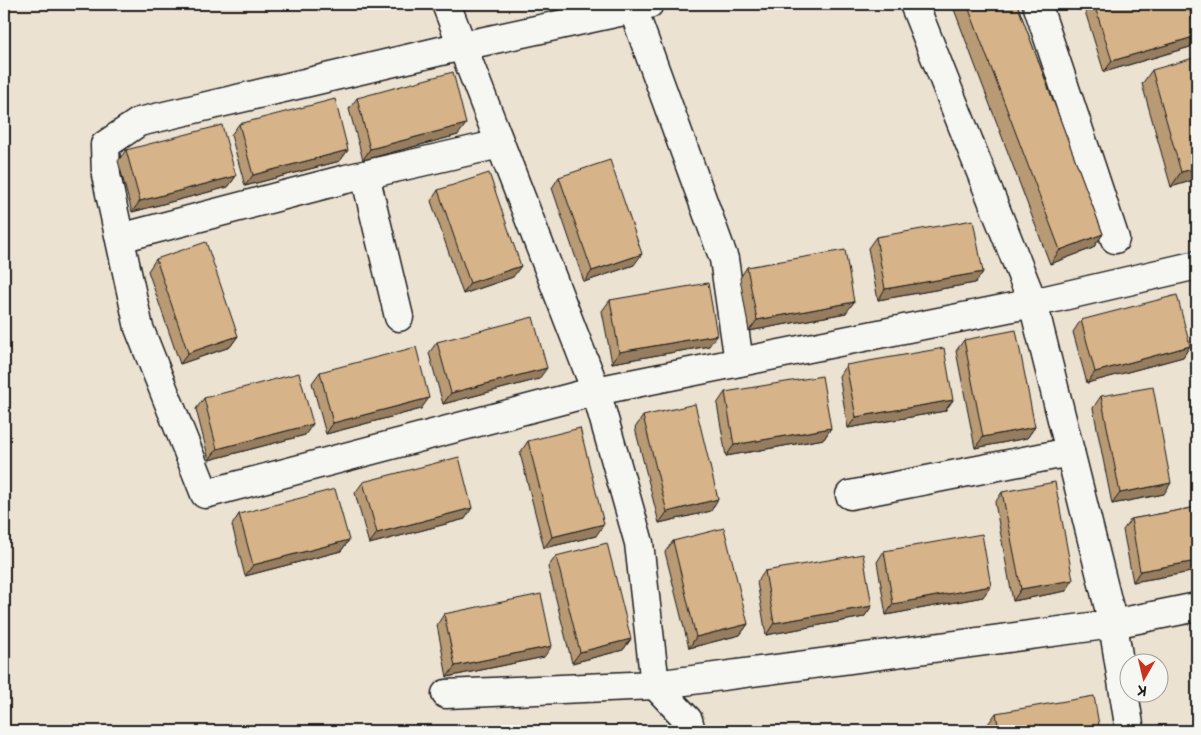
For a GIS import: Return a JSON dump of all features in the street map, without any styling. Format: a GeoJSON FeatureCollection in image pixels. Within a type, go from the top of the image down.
{"type":"FeatureCollection","features":[{"type":"Feature","properties":{"kind":"street"},"geometry":{"type":"LineString","coordinates":[[446,4],[596,391],[639,543],[655,685],[688,720],[691,731]]}},
{"type":"Feature","properties":{"kind":"street"},"geometry":{"type":"LineString","coordinates":[[914,4],[1033,303],[1112,624],[1130,731]]}},
{"type":"Feature","properties":{"kind":"street"},"geometry":{"type":"LineString","coordinates":[[1037,4],[1115,239]]}},
{"type":"Feature","properties":{"kind":"street"},"geometry":{"type":"LineString","coordinates":[[739,362],[724,259],[641,6],[139,122],[104,145],[106,175],[139,328],[205,494],[596,391],[1033,303],[1197,265]]}},
{"type":"Feature","properties":{"kind":"street"},"geometry":{"type":"LineString","coordinates":[[120,238],[366,175],[500,144]]}},
{"type":"Feature","properties":{"kind":"street"},"geometry":{"type":"LineString","coordinates":[[366,175],[399,317]]}},
{"type":"Feature","properties":{"kind":"street"},"geometry":{"type":"LineString","coordinates":[[850,495],[1070,452]]}},
{"type":"Feature","properties":{"kind":"street"},"geometry":{"type":"LineString","coordinates":[[446,694],[655,685],[1112,624],[1197,607]]}},
{"type":"Feature","properties":{"kind":"building"},"geometry":{"type":"Polygon","coordinates":[[[967,4],[1017,4],[1103,234],[1060,250],[967,4]]]}},
{"type":"Feature","properties":{"kind":"building"},"geometry":{"type":"Polygon","coordinates":[[[1094,4],[1188,4],[1197,36],[1112,61],[1094,4]]]}},
{"type":"Feature","properties":{"kind":"building"},"geometry":{"type":"Polygon","coordinates":[[[1197,57],[1197,168],[1181,172],[1152,70],[1197,57]]]}},
{"type":"Feature","properties":{"kind":"building"},"geometry":{"type":"Polygon","coordinates":[[[453,72],[466,124],[370,149],[357,98],[453,72]]]}},
{"type":"Feature","properties":{"kind":"building"},"geometry":{"type":"Polygon","coordinates":[[[335,99],[348,150],[253,175],[239,124],[335,99]]]}},
{"type":"Feature","properties":{"kind":"building"},"geometry":{"type":"Polygon","coordinates":[[[222,125],[236,176],[140,201],[126,150],[222,125]]]}},
{"type":"Feature","properties":{"kind":"building"},"geometry":{"type":"Polygon","coordinates":[[[610,160],[642,254],[592,271],[559,177],[610,160]]]}},
{"type":"Feature","properties":{"kind":"building"},"geometry":{"type":"Polygon","coordinates":[[[489,173],[521,266],[470,283],[438,190],[489,173]]]}},
{"type":"Feature","properties":{"kind":"building"},"geometry":{"type":"Polygon","coordinates":[[[973,220],[983,272],[885,289],[876,237],[973,220]]]}},
{"type":"Feature","properties":{"kind":"building"},"geometry":{"type":"Polygon","coordinates":[[[206,242],[238,336],[188,353],[156,259],[206,242]]]}},
{"type":"Feature","properties":{"kind":"building"},"geometry":{"type":"Polygon","coordinates":[[[845,250],[854,302],[757,320],[747,267],[845,250]]]}},
{"type":"Feature","properties":{"kind":"building"},"geometry":{"type":"Polygon","coordinates":[[[708,283],[717,335],[619,352],[610,300],[708,283]]]}},
{"type":"Feature","properties":{"kind":"building"},"geometry":{"type":"Polygon","coordinates":[[[1177,295],[1190,346],[1095,372],[1081,320],[1177,295]]]}},
{"type":"Feature","properties":{"kind":"building"},"geometry":{"type":"Polygon","coordinates":[[[533,317],[547,368],[451,393],[437,342],[533,317]]]}},
{"type":"Feature","properties":{"kind":"building"},"geometry":{"type":"Polygon","coordinates":[[[1016,330],[1035,427],[983,437],[964,340],[1016,330]]]}},
{"type":"Feature","properties":{"kind":"building"},"geometry":{"type":"Polygon","coordinates":[[[416,347],[429,398],[333,423],[320,372],[416,347]]]}},
{"type":"Feature","properties":{"kind":"building"},"geometry":{"type":"Polygon","coordinates":[[[944,348],[953,400],[856,417],[846,365],[944,348]]]}},
{"type":"Feature","properties":{"kind":"building"},"geometry":{"type":"Polygon","coordinates":[[[299,373],[313,424],[217,449],[204,398],[299,373]]]}},
{"type":"Feature","properties":{"kind":"building"},"geometry":{"type":"Polygon","coordinates":[[[822,376],[831,428],[734,445],[725,392],[822,376]]]}},
{"type":"Feature","properties":{"kind":"building"},"geometry":{"type":"Polygon","coordinates":[[[1153,387],[1171,483],[1120,493],[1101,396],[1153,387]]]}},
{"type":"Feature","properties":{"kind":"building"},"geometry":{"type":"Polygon","coordinates":[[[695,404],[718,499],[667,512],[643,416],[695,404]]]}},
{"type":"Feature","properties":{"kind":"building"},"geometry":{"type":"Polygon","coordinates":[[[580,428],[604,524],[552,537],[528,441],[580,428]]]}},
{"type":"Feature","properties":{"kind":"building"},"geometry":{"type":"Polygon","coordinates":[[[459,457],[472,508],[377,533],[363,482],[459,457]]]}},
{"type":"Feature","properties":{"kind":"building"},"geometry":{"type":"Polygon","coordinates":[[[1055,482],[1073,580],[1021,589],[1002,492],[1055,482]]]}},
{"type":"Feature","properties":{"kind":"building"},"geometry":{"type":"Polygon","coordinates":[[[335,489],[349,540],[253,565],[239,514],[335,489]]]}},
{"type":"Feature","properties":{"kind":"building"},"geometry":{"type":"Polygon","coordinates":[[[1197,507],[1197,561],[1140,571],[1131,519],[1197,507]]]}},
{"type":"Feature","properties":{"kind":"building"},"geometry":{"type":"Polygon","coordinates":[[[724,528],[748,624],[696,637],[673,541],[724,528]]]}},
{"type":"Feature","properties":{"kind":"building"},"geometry":{"type":"Polygon","coordinates":[[[982,534],[991,586],[893,604],[884,551],[982,534]]]}},
{"type":"Feature","properties":{"kind":"building"},"geometry":{"type":"Polygon","coordinates":[[[607,543],[631,639],[580,652],[556,556],[607,543]]]}},
{"type":"Feature","properties":{"kind":"building"},"geometry":{"type":"Polygon","coordinates":[[[863,554],[872,606],[774,623],[765,571],[863,554]]]}},
{"type":"Feature","properties":{"kind":"building"},"geometry":{"type":"Polygon","coordinates":[[[541,594],[552,646],[455,666],[444,614],[541,594]]]}},
{"type":"Feature","properties":{"kind":"building"},"geometry":{"type":"Polygon","coordinates":[[[1094,696],[1100,731],[999,731],[996,713],[1094,696]]]}},
{"type":"Feature","properties":{"kind":"building"},"geometry":{"type":"Polygon","coordinates":[[[962,728],[963,731],[943,731],[962,728]]]}}]}
